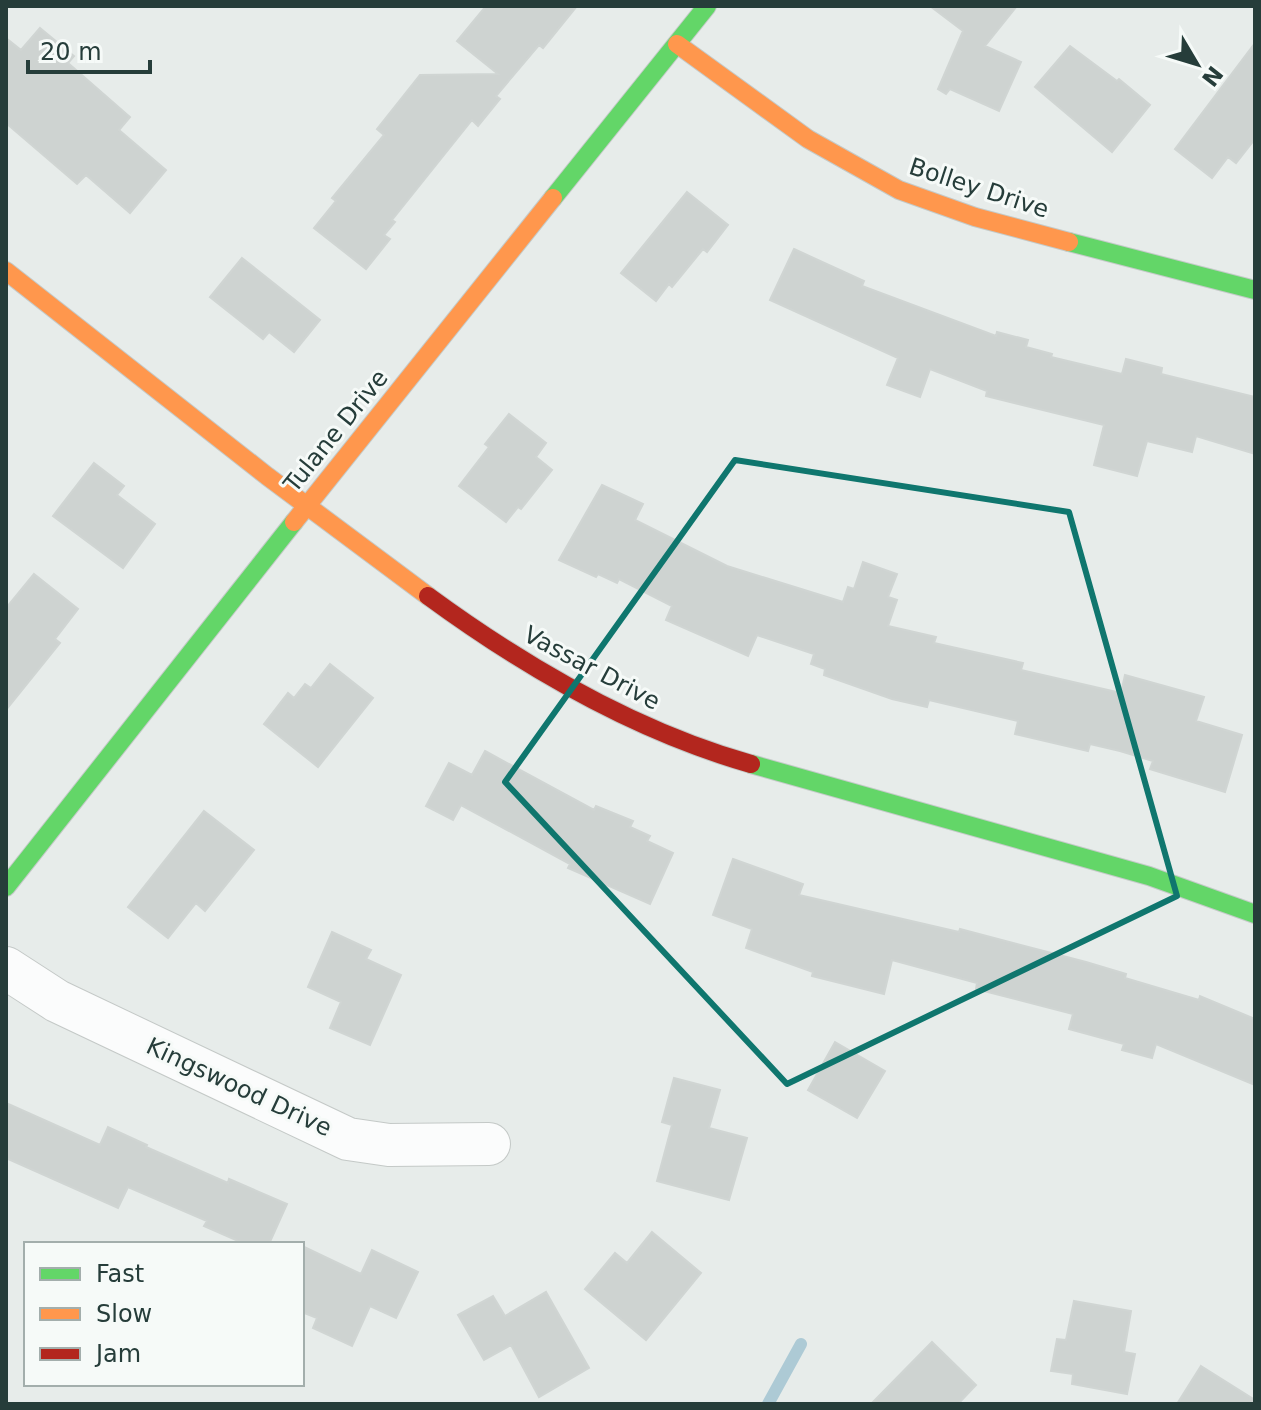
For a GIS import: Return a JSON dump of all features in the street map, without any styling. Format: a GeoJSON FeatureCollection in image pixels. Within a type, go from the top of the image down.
{"type":"FeatureCollection","features":[{"type":"Feature","properties":{"kind":"street","name":"Tulane Drive"},"geometry":{"type":"LineString","coordinates":[[6,887],[707,6]]}},
{"type":"Feature","properties":{"kind":"street","name":"Bolley Drive"},"geometry":{"type":"LineString","coordinates":[[677,44],[808,139],[899,190],[975,217],[1255,290]]}},
{"type":"Feature","properties":{"kind":"street","name":"Vassar Drive"},"geometry":{"type":"LineString","coordinates":[[6,271],[307,506],[484,637],[596,702],[711,753],[1149,876],[1255,914]]}},
{"type":"Feature","properties":{"kind":"street","name":"Kingswood Drive"},"geometry":{"type":"LineString","coordinates":[[6,968],[57,1001],[348,1139],[389,1145],[489,1144]]}},
{"type":"Feature","properties":{"kind":"highlighted area"},"geometry":{"type":"Polygon","coordinates":[[[735,460],[1069,512],[1177,896],[787,1084],[505,782],[735,460]]]}},
{"type":"Feature","properties":{"kind":"building"},"geometry":{"type":"Polygon","coordinates":[[[486,6],[577,6],[543,48],[539,45],[496,96],[500,99],[478,126],[472,120],[392,220],[395,222],[384,235],[390,239],[366,269],[314,228],[336,201],[332,198],[384,135],[377,129],[420,75],[498,74],[457,41],[486,6]]]}},
{"type":"Feature","properties":{"kind":"building"},"geometry":{"type":"Polygon","coordinates":[[[930,6],[1017,6],[985,46],[1021,62],[999,111],[950,89],[946,94],[938,89],[963,31],[930,6]]]}},
{"type":"Feature","properties":{"kind":"building"},"geometry":{"type":"Polygon","coordinates":[[[40,28],[74,56],[68,63],[130,117],[119,130],[166,170],[130,213],[86,175],[77,184],[6,123],[6,38],[21,50],[40,28]]]}},
{"type":"Feature","properties":{"kind":"building"},"geometry":{"type":"Polygon","coordinates":[[[1255,43],[1255,139],[1236,163],[1228,157],[1212,178],[1175,149],[1255,43]]]}},
{"type":"Feature","properties":{"kind":"building"},"geometry":{"type":"Polygon","coordinates":[[[1070,46],[1117,81],[1119,79],[1150,105],[1112,152],[1035,87],[1070,46]]]}},
{"type":"Feature","properties":{"kind":"building"},"geometry":{"type":"Polygon","coordinates":[[[687,192],[728,225],[707,252],[703,249],[672,287],[669,284],[656,301],[621,273],[687,192]]]}},
{"type":"Feature","properties":{"kind":"building"},"geometry":{"type":"Polygon","coordinates":[[[794,249],[864,281],[862,286],[996,336],[997,332],[1028,340],[1026,347],[1052,354],[1051,357],[1122,374],[1126,359],[1162,368],[1161,374],[1255,397],[1255,454],[1196,436],[1192,452],[1147,441],[1137,476],[1094,465],[1104,425],[986,396],[987,391],[930,369],[920,397],[887,385],[898,358],[770,300],[794,249]]]}},
{"type":"Feature","properties":{"kind":"building"},"geometry":{"type":"Polygon","coordinates":[[[242,258],[320,320],[294,352],[269,332],[263,339],[210,297],[242,258]]]}},
{"type":"Feature","properties":{"kind":"building"},"geometry":{"type":"Polygon","coordinates":[[[509,414],[546,443],[536,457],[552,470],[521,509],[518,507],[506,522],[459,486],[489,447],[485,444],[509,414]]]}},
{"type":"Feature","properties":{"kind":"building"},"geometry":{"type":"Polygon","coordinates":[[[94,463],[124,486],[117,495],[155,524],[123,568],[53,516],[94,463]]]}},
{"type":"Feature","properties":{"kind":"building"},"geometry":{"type":"Polygon","coordinates":[[[602,485],[643,504],[635,520],[727,566],[843,602],[848,587],[854,589],[863,562],[897,574],[888,597],[897,600],[888,626],[936,637],[934,643],[1023,663],[1021,670],[1121,693],[1125,675],[1204,697],[1196,721],[1242,735],[1225,792],[1150,769],[1153,761],[1120,751],[1090,744],[1088,751],[1015,734],[1018,721],[929,700],[927,707],[892,699],[824,675],[825,669],[811,664],[814,654],[757,635],[748,656],[666,620],[672,606],[619,579],[617,583],[598,574],[596,577],[559,560],[602,485]]]}},
{"type":"Feature","properties":{"kind":"building"},"geometry":{"type":"Polygon","coordinates":[[[34,574],[78,609],[55,639],[60,643],[6,710],[6,608],[34,574]]]}},
{"type":"Feature","properties":{"kind":"building"},"geometry":{"type":"Polygon","coordinates":[[[330,664],[373,698],[318,767],[264,724],[288,693],[294,698],[305,684],[311,688],[330,664]]]}},
{"type":"Feature","properties":{"kind":"building"},"geometry":{"type":"Polygon","coordinates":[[[485,751],[594,810],[596,806],[633,821],[630,827],[650,836],[647,841],[673,853],[650,904],[568,868],[570,864],[461,805],[453,820],[426,806],[449,763],[472,775],[485,751]]]}},
{"type":"Feature","properties":{"kind":"building"},"geometry":{"type":"Polygon","coordinates":[[[204,811],[254,850],[205,911],[196,903],[168,938],[128,907],[204,811]]]}},
{"type":"Feature","properties":{"kind":"building"},"geometry":{"type":"Polygon","coordinates":[[[733,859],[803,884],[799,895],[959,932],[960,929],[1086,962],[1126,974],[1125,978],[1199,1000],[1200,996],[1255,1019],[1255,1085],[1156,1044],[1152,1058],[1122,1050],[1124,1044],[1069,1029],[1073,1014],[976,989],[977,983],[892,960],[884,994],[812,976],[813,972],[746,948],[752,929],[713,915],[733,859]]]}},
{"type":"Feature","properties":{"kind":"building"},"geometry":{"type":"Polygon","coordinates":[[[332,932],[371,950],[366,959],[401,975],[370,1045],[330,1028],[341,1002],[308,987],[332,932]]]}},
{"type":"Feature","properties":{"kind":"building"},"geometry":{"type":"Polygon","coordinates":[[[835,1042],[885,1071],[857,1118],[808,1090],[835,1042]]]}},
{"type":"Feature","properties":{"kind":"building"},"geometry":{"type":"Polygon","coordinates":[[[674,1078],[720,1090],[709,1128],[747,1138],[729,1200],[657,1181],[672,1125],[662,1122],[674,1078]]]}},
{"type":"Feature","properties":{"kind":"building"},"geometry":{"type":"Polygon","coordinates":[[[6,1103],[100,1145],[108,1127],[228,1183],[229,1179],[287,1204],[270,1242],[240,1242],[204,1226],[207,1221],[128,1187],[118,1208],[6,1158],[6,1103]]]}},
{"type":"Feature","properties":{"kind":"building"},"geometry":{"type":"Polygon","coordinates":[[[652,1232],[701,1273],[646,1340],[585,1289],[615,1253],[627,1263],[652,1232]]]}},
{"type":"Feature","properties":{"kind":"building"},"geometry":{"type":"Polygon","coordinates":[[[304,1247],[361,1274],[372,1250],[418,1272],[396,1318],[370,1306],[352,1346],[313,1328],[317,1318],[304,1313],[304,1247]]]}},
{"type":"Feature","properties":{"kind":"building"},"geometry":{"type":"Polygon","coordinates":[[[546,1292],[589,1368],[539,1397],[511,1345],[484,1360],[458,1315],[493,1296],[505,1316],[546,1292]]]}},
{"type":"Feature","properties":{"kind":"building"},"geometry":{"type":"Polygon","coordinates":[[[1074,1301],[1131,1311],[1124,1352],[1135,1354],[1127,1394],[1072,1384],[1073,1374],[1051,1371],[1057,1339],[1066,1340],[1074,1301]]]}},
{"type":"Feature","properties":{"kind":"building"},"geometry":{"type":"Polygon","coordinates":[[[932,1342],[976,1385],[958,1404],[871,1404],[932,1342]]]}},
{"type":"Feature","properties":{"kind":"building"},"geometry":{"type":"Polygon","coordinates":[[[1201,1366],[1255,1400],[1255,1404],[1177,1404],[1201,1366]]]}},
{"type":"Feature","properties":{"kind":"waterway"},"geometry":{"type":"LineString","coordinates":[[768,1404],[801,1344]]}},
{"type":"Feature","properties":{"kind":"traffic: fast"},"geometry":{"type":"LineString","coordinates":[[553,198],[707,6]]}},
{"type":"Feature","properties":{"kind":"traffic: fast"},"geometry":{"type":"LineString","coordinates":[[1069,242],[1255,290]]}},
{"type":"Feature","properties":{"kind":"traffic: fast"},"geometry":{"type":"LineString","coordinates":[[6,887],[294,522]]}},
{"type":"Feature","properties":{"kind":"traffic: fast"},"geometry":{"type":"LineString","coordinates":[[751,764],[1149,876],[1255,914]]}},
{"type":"Feature","properties":{"kind":"traffic: slow"},"geometry":{"type":"LineString","coordinates":[[677,44],[808,139],[899,190],[975,217],[1069,242]]}},
{"type":"Feature","properties":{"kind":"traffic: slow"},"geometry":{"type":"LineString","coordinates":[[294,522],[553,198]]}},
{"type":"Feature","properties":{"kind":"traffic: slow"},"geometry":{"type":"LineString","coordinates":[[6,271],[267,476],[428,596]]}},
{"type":"Feature","properties":{"kind":"traffic: jam"},"geometry":{"type":"LineString","coordinates":[[428,596],[503,648],[582,694],[665,734],[751,764]]}}]}
